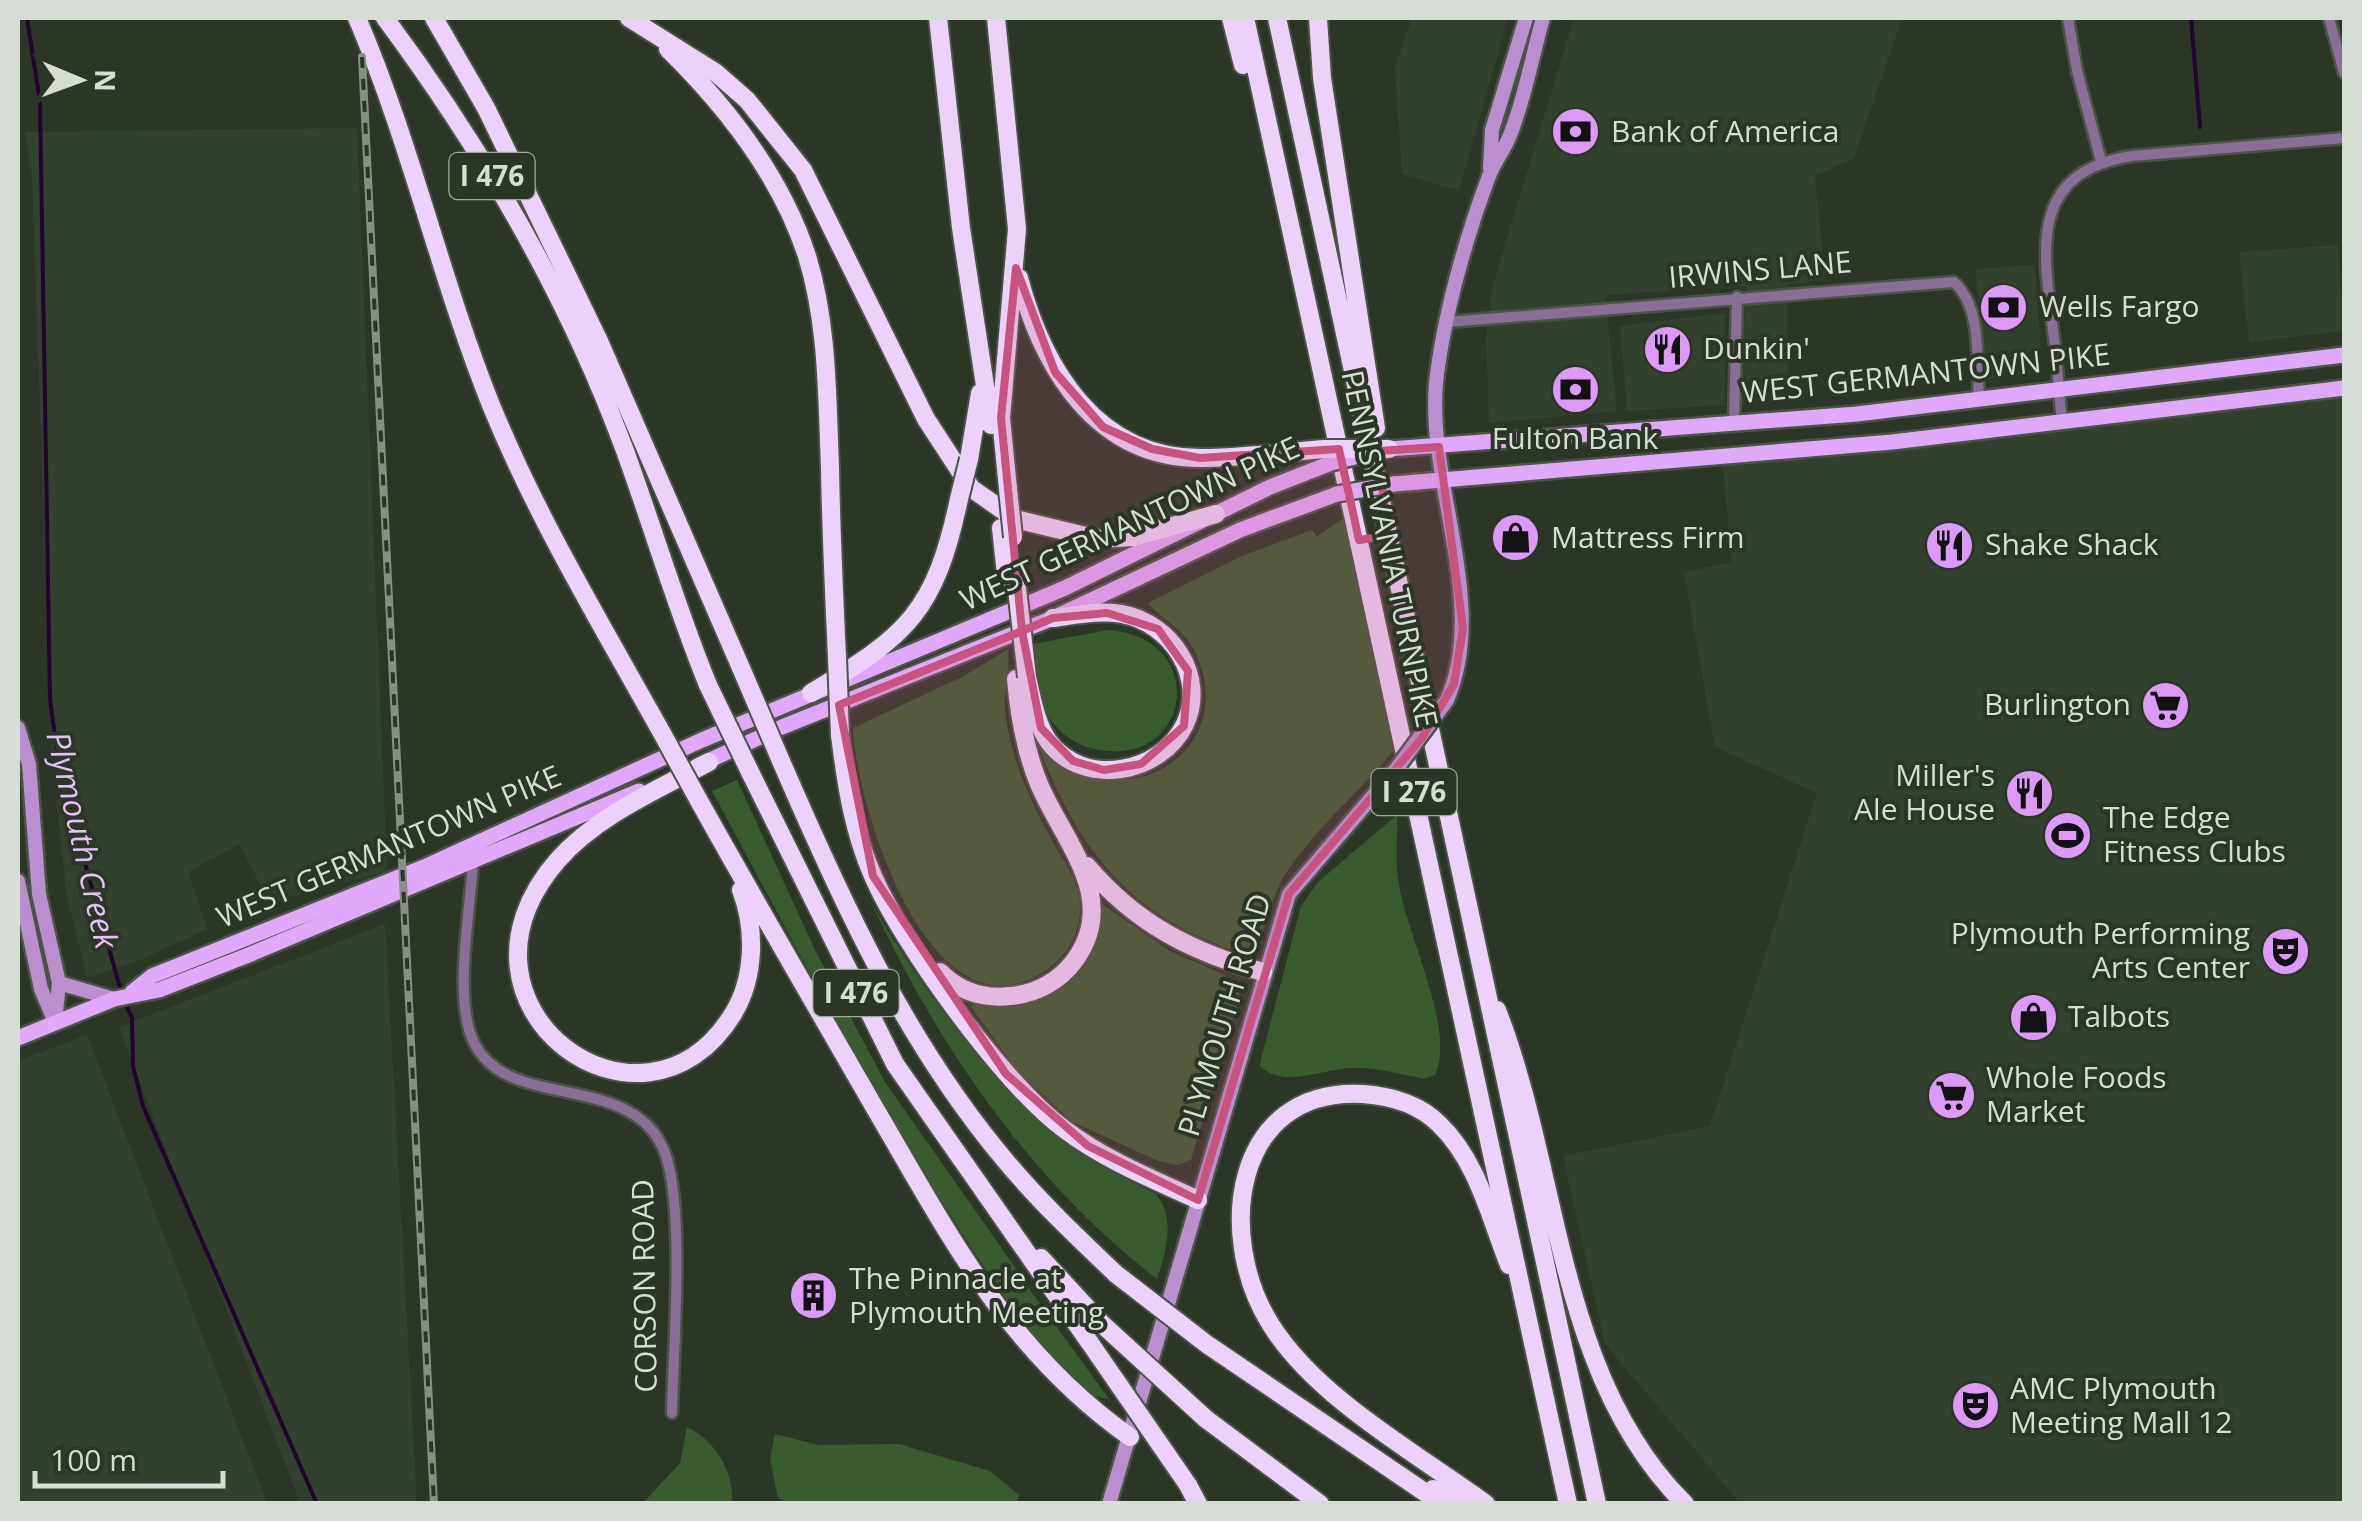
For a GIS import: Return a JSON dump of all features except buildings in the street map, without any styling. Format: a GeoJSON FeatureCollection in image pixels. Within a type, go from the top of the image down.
{"type":"FeatureCollection","features":[{"type":"Feature","properties":{"kind":"highway"},"geometry":{"type":"LineString","coordinates":[[357,18],[390,102],[492,406],[544,518],[725,847],[972,1274],[1032,1352],[1082,1403],[1130,1436]]}},
{"type":"Feature","properties":{"kind":"highway","name":"I 476"},"geometry":{"type":"LineString","coordinates":[[385,18],[506,198],[580,345],[624,448],[670,590],[708,684],[864,1008],[917,1100],[986,1199],[1102,1324],[1206,1419],[1320,1504]]}},
{"type":"Feature","properties":{"kind":"highway","name":"I 476"},"geometry":{"type":"LineString","coordinates":[[434,18],[486,108],[600,341],[843,901],[920,1043],[1004,1158],[1116,1274],[1208,1346],[1406,1476],[1463,1504]]}},
{"type":"Feature","properties":{"kind":"highway"},"geometry":{"type":"LineString","coordinates":[[628,18],[715,72],[747,100],[803,170],[926,419],[971,488],[1015,519],[1098,539],[1134,537],[1216,514]]}},
{"type":"Feature","properties":{"kind":"highway"},"geometry":{"type":"LineString","coordinates":[[628,18],[691,72],[732,120],[768,171],[806,255],[822,327],[828,394],[840,735],[861,843],[873,876],[909,939],[1006,1074],[1034,1105],[1116,1162],[1198,1200]]}},
{"type":"Feature","properties":{"kind":"highway"},"geometry":{"type":"LineString","coordinates":[[909,939],[948,980],[966,991],[1014,996],[1050,984],[1077,958],[1091,924],[1089,882],[1038,781],[1024,735],[1022,678],[1002,487],[961,228],[938,18]]}},
{"type":"Feature","properties":{"kind":"highway"},"geometry":{"type":"LineString","coordinates":[[996,18],[1017,229],[1001,418],[1002,487]]}},
{"type":"Feature","properties":{"kind":"highway"},"geometry":{"type":"LineString","coordinates":[[1231,18],[1252,99],[1264,110]]}},
{"type":"Feature","properties":{"kind":"highway","name":"PENNSYLVANIA TURNPIKE"},"geometry":{"type":"LineString","coordinates":[[1245,18],[1568,1504]]}},
{"type":"Feature","properties":{"kind":"highway","name":"PENNSYLVANIA TURNPIKE"},"geometry":{"type":"LineString","coordinates":[[1277,18],[1390,558],[1597,1504]]}},
{"type":"Feature","properties":{"kind":"highway"},"geometry":{"type":"LineString","coordinates":[[1318,18],[1322,78],[1376,432],[1390,558]]}},
{"type":"Feature","properties":{"kind":"highway"},"geometry":{"type":"LineString","coordinates":[[1016,268],[1030,321],[1054,372],[1082,409],[1103,427],[1152,450],[1200,458],[1328,457],[1389,449]]}},
{"type":"Feature","properties":{"kind":"highway"},"geometry":{"type":"LineString","coordinates":[[811,693],[877,654],[920,609],[938,580],[969,459],[980,396],[976,318]]}},
{"type":"Feature","properties":{"kind":"highway"},"geometry":{"type":"LineString","coordinates":[[1022,678],[1049,742],[1086,767],[1104,770],[1141,764],[1172,744],[1184,726],[1190,708],[1188,671],[1158,629],[1124,614],[1053,618]]}},
{"type":"Feature","properties":{"kind":"highway"},"geometry":{"type":"LineString","coordinates":[[709,762],[590,830],[557,860],[531,896],[518,941],[520,988],[540,1026],[556,1044],[588,1063],[628,1072],[669,1066],[713,1042],[738,1006],[750,962],[744,899],[725,847]]}},
{"type":"Feature","properties":{"kind":"highway"},"geometry":{"type":"LineString","coordinates":[[1074,850],[1110,890],[1161,934],[1221,960],[1263,972]]}},
{"type":"Feature","properties":{"kind":"highway"},"geometry":{"type":"LineString","coordinates":[[1478,960],[1510,1042],[1604,1379],[1643,1456],[1685,1504]]}},
{"type":"Feature","properties":{"kind":"highway"},"geometry":{"type":"LineString","coordinates":[[1486,1504],[1322,1383],[1270,1324],[1254,1290],[1240,1229],[1244,1176],[1258,1147],[1288,1115],[1324,1097],[1372,1094],[1420,1109],[1440,1124],[1468,1163],[1530,1321]]}},
{"type":"Feature","properties":{"kind":"highway"},"geometry":{"type":"LineString","coordinates":[[986,1199],[1090,1343],[1198,1504]]}},
{"type":"Feature","properties":{"kind":"highway"},"geometry":{"type":"LineString","coordinates":[[1406,1476],[1442,1504]]}},
{"type":"Feature","properties":{"kind":"main road","name":"PLYMOUTH ROAD"},"geometry":{"type":"LineString","coordinates":[[1109,1504],[1289,894],[1396,768],[1447,700],[1459,665],[1463,628],[1442,482],[1436,388],[1447,322],[1489,174],[1492,130],[1526,18]]}},
{"type":"Feature","properties":{"kind":"main road","name":"PLYMOUTH ROAD"},"geometry":{"type":"LineString","coordinates":[[1489,174],[1510,136],[1543,18]]}},
{"type":"Feature","properties":{"kind":"main road","name":"WEST GERMANTOWN PIKE"},"geometry":{"type":"LineString","coordinates":[[1389,449],[1734,424],[2344,355]]}},
{"type":"Feature","properties":{"kind":"main road","name":"WEST GERMANTOWN PIKE"},"geometry":{"type":"LineString","coordinates":[[18,1038],[121,997],[159,990],[472,862],[782,727],[1053,618],[1240,530],[1337,494],[1394,484],[2062,423],[2344,388]]}},
{"type":"Feature","properties":{"kind":"main road","name":"WEST GERMANTOWN PIKE"},"geometry":{"type":"LineString","coordinates":[[121,997],[152,976],[424,868],[811,693],[1064,588],[1328,457]]}},
{"type":"Feature","properties":{"kind":"main road"},"geometry":{"type":"LineString","coordinates":[[18,728],[29,764],[39,894],[59,982],[55,1022]]}},
{"type":"Feature","properties":{"kind":"main road"},"geometry":{"type":"LineString","coordinates":[[18,880],[41,989],[55,1022]]}},
{"type":"Feature","properties":{"kind":"main road"},"geometry":{"type":"LineString","coordinates":[[59,982],[121,997]]}},
{"type":"Feature","properties":{"kind":"street"},"geometry":{"type":"LineString","coordinates":[[2068,18],[2077,71],[2101,161]]}},
{"type":"Feature","properties":{"kind":"street"},"geometry":{"type":"LineString","coordinates":[[2330,18],[2344,72]]}},
{"type":"Feature","properties":{"kind":"street"},"geometry":{"type":"LineString","coordinates":[[2062,423],[2043,246],[2051,209],[2074,178],[2101,161],[2344,138]]}},
{"type":"Feature","properties":{"kind":"street","name":"IRWINS LANE"},"geometry":{"type":"LineString","coordinates":[[1447,322],[1954,282],[1966,292],[1972,309],[1979,399]]}},
{"type":"Feature","properties":{"kind":"street"},"geometry":{"type":"LineString","coordinates":[[1734,424],[1736,297]]}},
{"type":"Feature","properties":{"kind":"street","name":"CORSON ROAD"},"geometry":{"type":"LineString","coordinates":[[472,862],[467,1022],[480,1056],[510,1079],[600,1098],[642,1117],[664,1149],[672,1192],[672,1413]]}},
{"type":"Feature","properties":{"kind":"highlighted area"},"geometry":{"type":"Polygon","coordinates":[[[1016,268],[1055,372],[1103,427],[1152,449],[1200,458],[1339,449],[1359,540],[1388,536],[1378,451],[1439,447],[1463,628],[1454,684],[1422,738],[1289,894],[1198,1200],[1088,1146],[1006,1074],[873,876],[839,705],[1022,631],[1001,418],[1016,268]],[[1107,613],[1053,618],[1022,631],[1041,728],[1073,761],[1104,770],[1141,764],[1184,726],[1188,671],[1158,629],[1107,613]]]}},
{"type":"Feature","properties":{"kind":"shaded area"},"geometry":{"type":"Polygon","coordinates":[[[1412,18],[1508,18],[1459,190],[1402,174],[1395,68],[1412,18]]]}},
{"type":"Feature","properties":{"kind":"shaded area"},"geometry":{"type":"Polygon","coordinates":[[[1574,18],[1902,18],[1854,158],[1815,176],[1825,280],[1787,284],[1788,401],[1741,405],[1746,286],[1605,295],[1617,411],[1489,423],[1486,338],[1492,288],[1574,18]]]}},
{"type":"Feature","properties":{"kind":"shaded area"},"geometry":{"type":"Polygon","coordinates":[[[357,128],[387,871],[270,903],[239,844],[188,872],[207,929],[138,961],[87,978],[66,891],[52,755],[32,177],[25,132],[357,128]]]}},
{"type":"Feature","properties":{"kind":"shaded area"},"geometry":{"type":"Polygon","coordinates":[[[2338,245],[2344,331],[2249,342],[2239,252],[2338,245]]]}},
{"type":"Feature","properties":{"kind":"shaded area"},"geometry":{"type":"Polygon","coordinates":[[[2035,265],[2042,366],[2031,373],[1986,379],[1975,269],[2035,265]]]}},
{"type":"Feature","properties":{"kind":"shaded area"},"geometry":{"type":"Polygon","coordinates":[[[1725,313],[1725,405],[1627,411],[1620,326],[1725,313]]]}},
{"type":"Feature","properties":{"kind":"shaded area"},"geometry":{"type":"Polygon","coordinates":[[[2344,388],[2344,1503],[1740,1503],[1605,1344],[1563,1156],[1710,1126],[1817,793],[1715,747],[1684,572],[1732,562],[1722,458],[2344,388]]]}},
{"type":"Feature","properties":{"kind":"shaded area"},"geometry":{"type":"Polygon","coordinates":[[[385,924],[417,1503],[300,1503],[119,1027],[385,924]]]}},
{"type":"Feature","properties":{"kind":"shaded area"},"geometry":{"type":"Polygon","coordinates":[[[87,1035],[267,1503],[18,1503],[18,1061],[87,1035]]]}},
{"type":"Feature","properties":{"kind":"green space"},"geometry":{"type":"Polygon","coordinates":[[[1344,518],[1393,751],[1295,861],[1280,885],[1256,944],[1247,950],[1230,949],[1176,925],[1123,886],[1066,808],[1038,745],[1069,769],[1101,779],[1134,779],[1163,768],[1187,748],[1202,722],[1205,689],[1191,644],[1148,603],[1242,556],[1312,530],[1317,536],[1344,518]]]}},
{"type":"Feature","properties":{"kind":"green space"},"geometry":{"type":"Polygon","coordinates":[[[1107,630],[1140,638],[1163,654],[1175,676],[1177,700],[1169,723],[1152,741],[1127,750],[1086,747],[1058,728],[1040,699],[1029,645],[1107,630]]]}},
{"type":"Feature","properties":{"kind":"green space"},"geometry":{"type":"Polygon","coordinates":[[[1008,649],[1005,709],[1011,742],[1035,807],[1075,883],[1080,914],[1072,941],[1056,963],[1040,974],[1000,985],[964,974],[932,945],[905,904],[868,807],[853,728],[964,676],[1008,649]]]}},
{"type":"Feature","properties":{"kind":"green space"},"geometry":{"type":"Polygon","coordinates":[[[737,780],[816,952],[885,1082],[1019,1273],[1014,1277],[1021,1286],[1025,1283],[1109,1399],[1071,1377],[1020,1317],[960,1230],[898,1128],[712,791],[737,780]]]}},
{"type":"Feature","properties":{"kind":"green space"},"geometry":{"type":"Polygon","coordinates":[[[1397,815],[1397,870],[1402,900],[1435,1006],[1439,1032],[1440,1056],[1435,1075],[1424,1079],[1361,1068],[1292,1077],[1270,1073],[1260,1066],[1261,1059],[1301,906],[1319,881],[1397,815]]]}},
{"type":"Feature","properties":{"kind":"green space"},"geometry":{"type":"Polygon","coordinates":[[[871,902],[932,997],[1010,1092],[1074,1148],[1156,1194],[1167,1224],[1157,1279],[1068,1199],[991,1108],[926,1008],[871,902]]]}},
{"type":"Feature","properties":{"kind":"green space"},"geometry":{"type":"Polygon","coordinates":[[[1102,904],[1170,951],[1225,975],[1240,995],[1191,1160],[1177,1165],[1158,1161],[1071,1121],[1017,1070],[971,1007],[977,1002],[1026,1002],[1063,984],[1088,950],[1102,904]]]}},
{"type":"Feature","properties":{"kind":"green space"},"geometry":{"type":"Polygon","coordinates":[[[687,1427],[715,1449],[730,1480],[732,1503],[643,1503],[680,1463],[687,1427]]]}},
{"type":"Feature","properties":{"kind":"green space"},"geometry":{"type":"Polygon","coordinates":[[[775,1434],[818,1445],[899,1444],[990,1471],[1019,1495],[1017,1503],[789,1503],[778,1498],[770,1459],[775,1434]]]}},
{"type":"Feature","properties":{"kind":"waterway","name":"Plymouth Creek"},"geometry":{"type":"LineString","coordinates":[[27,18],[40,102],[50,699],[60,774],[121,991]]}},
{"type":"Feature","properties":{"kind":"waterway"},"geometry":{"type":"LineString","coordinates":[[2191,18],[2200,127]]}},
{"type":"Feature","properties":{"kind":"waterway","name":"Plymouth Creek"},"geometry":{"type":"LineString","coordinates":[[124,1000],[132,1018],[133,1066],[143,1106],[317,1504]]}},
{"type":"Feature","properties":{"kind":"railway"},"geometry":{"type":"LineString","coordinates":[[362,57],[434,1504]]}},
{"type":"Feature","properties":{"kind":"place","name":"Bank of America"},"geometry":{"type":"Point","coordinates":[1576,132]}},
{"type":"Feature","properties":{"kind":"place","name":"Wells Fargo"},"geometry":{"type":"Point","coordinates":[2004,307]}},
{"type":"Feature","properties":{"kind":"place","name":"Dunkin'"},"geometry":{"type":"Point","coordinates":[1668,349]}},
{"type":"Feature","properties":{"kind":"place","name":"Fulton Bank"},"geometry":{"type":"Point","coordinates":[1575,390]}},
{"type":"Feature","properties":{"kind":"place","name":"Mattress Firm"},"geometry":{"type":"Point","coordinates":[1516,538]}},
{"type":"Feature","properties":{"kind":"place","name":"Shake Shack"},"geometry":{"type":"Point","coordinates":[1950,545]}},
{"type":"Feature","properties":{"kind":"place","name":"Burlington"},"geometry":{"type":"Point","coordinates":[2166,705]}},
{"type":"Feature","properties":{"kind":"place","name":"Miller's Ale House"},"geometry":{"type":"Point","coordinates":[2030,793]}},
{"type":"Feature","properties":{"kind":"place","name":"The Edge Fitness Clubs"},"geometry":{"type":"Point","coordinates":[2068,835]}},
{"type":"Feature","properties":{"kind":"place","name":"Plymouth Performing Arts Center"},"geometry":{"type":"Point","coordinates":[2285,951]}},
{"type":"Feature","properties":{"kind":"place","name":"Talbots"},"geometry":{"type":"Point","coordinates":[2033,1017]}},
{"type":"Feature","properties":{"kind":"place","name":"Whole Foods Market"},"geometry":{"type":"Point","coordinates":[1951,1095]}},
{"type":"Feature","properties":{"kind":"place","name":"The Pinnacle at Plymouth Meeting"},"geometry":{"type":"Point","coordinates":[814,1296]}},
{"type":"Feature","properties":{"kind":"place","name":"AMC Plymouth Meeting Mall 12"},"geometry":{"type":"Point","coordinates":[1975,1406]}}]}
